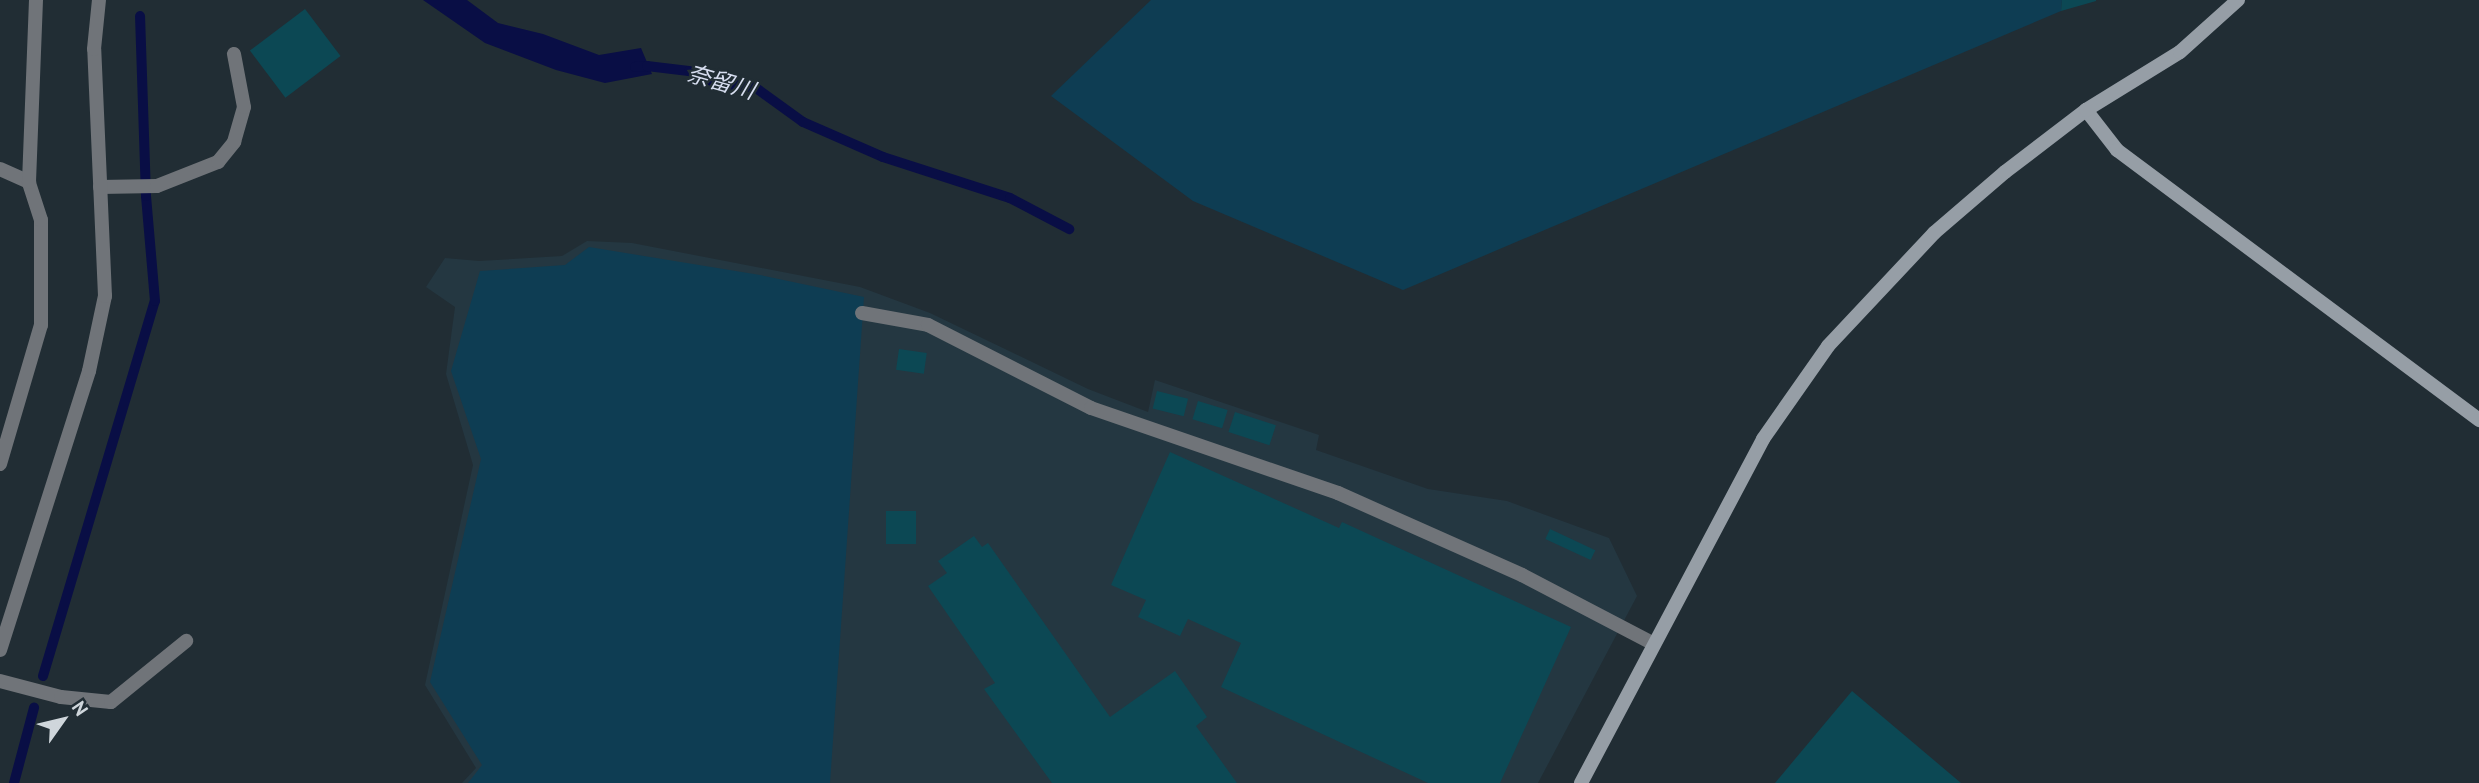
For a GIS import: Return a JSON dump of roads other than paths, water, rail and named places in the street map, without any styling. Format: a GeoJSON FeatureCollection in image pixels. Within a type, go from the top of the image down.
{"type":"FeatureCollection","features":[{"type":"Feature","properties":{"kind":"street"},"geometry":{"type":"LineString","coordinates":[[0,464],[41,325],[41,220],[29,182],[36,0]]}},
{"type":"Feature","properties":{"kind":"street"},"geometry":{"type":"LineString","coordinates":[[0,650],[89,371],[104,296],[94,49],[99,0]]}},
{"type":"Feature","properties":{"kind":"street"},"geometry":{"type":"LineString","coordinates":[[1581,783],[1763,439],[1828,346],[1934,233],[2005,172],[2086,110],[2180,52],[2238,0]]}},
{"type":"Feature","properties":{"kind":"street"},"geometry":{"type":"LineString","coordinates":[[100,187],[157,186],[218,162],[234,142],[244,107],[234,54]]}},
{"type":"Feature","properties":{"kind":"street"},"geometry":{"type":"LineString","coordinates":[[2086,110],[2117,150],[2479,420]]}},
{"type":"Feature","properties":{"kind":"street"},"geometry":{"type":"LineString","coordinates":[[0,169],[29,182]]}},
{"type":"Feature","properties":{"kind":"street"},"geometry":{"type":"LineString","coordinates":[[862,313],[928,325],[1091,408],[1338,493],[1522,575],[1654,644]]}},
{"type":"Feature","properties":{"kind":"street"},"geometry":{"type":"LineString","coordinates":[[0,681],[61,697],[111,702],[186,641]]}},
{"type":"Feature","properties":{"kind":"waterway"},"geometry":{"type":"LineString","coordinates":[[43,676],[155,301],[146,196],[140,16]]}},
{"type":"Feature","properties":{"kind":"waterway","name":"奈留川"},"geometry":{"type":"LineString","coordinates":[[635,67],[689,71],[714,82],[756,88],[803,122],[883,157],[1010,198],[1069,229]]}},
{"type":"Feature","properties":{"kind":"waterway"},"geometry":{"type":"LineString","coordinates":[[14,783],[34,708]]}}]}
